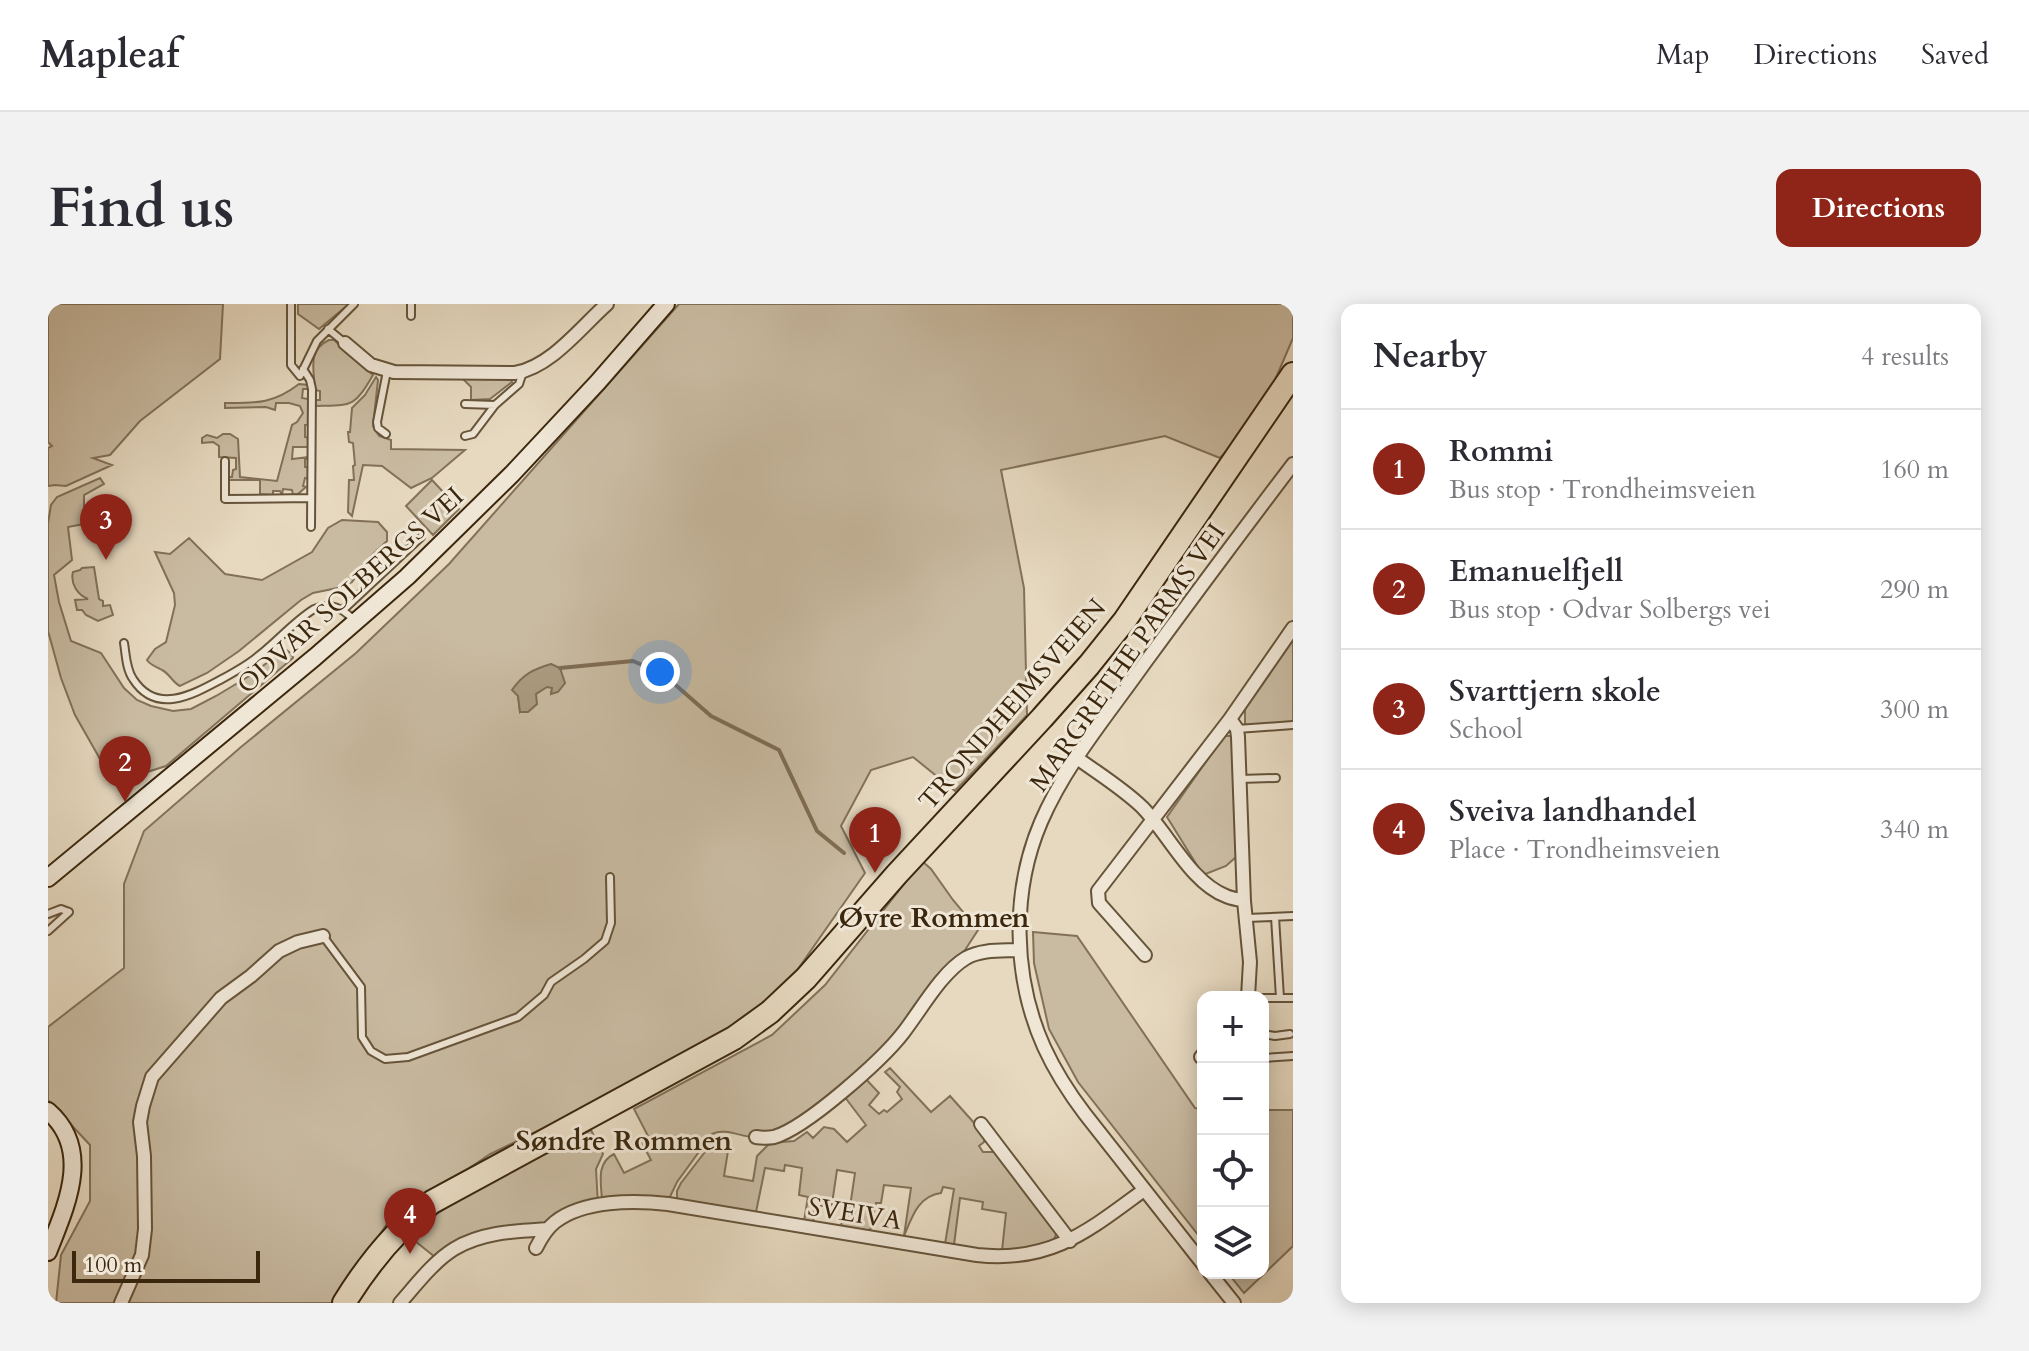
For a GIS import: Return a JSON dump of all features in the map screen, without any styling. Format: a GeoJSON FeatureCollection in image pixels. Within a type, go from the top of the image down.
{"type":"FeatureCollection","features":[{"type":"Feature","properties":{"kind":"highway","name":"TRONDHEIMSVEIEN"},"geometry":{"type":"LineString","coordinates":[[344,1303],[381,1249],[432,1202],[734,1038],[770,1012],[806,978],[1106,645],[1293,374]]}},
{"type":"Feature","properties":{"kind":"street"},"geometry":{"type":"LineString","coordinates":[[345,343],[371,365],[387,371],[523,372],[546,360],[607,304]]}},
{"type":"Feature","properties":{"kind":"street","name":"ODVAR SOLBERGS VEI"},"geometry":{"type":"LineString","coordinates":[[48,878],[357,622],[440,546],[512,474],[659,307]]}},
{"type":"Feature","properties":{"kind":"street","name":"MARGRETHE PARMS VEI"},"geometry":{"type":"LineString","coordinates":[[1197,1256],[1067,1090],[1048,1056],[1029,1004],[1020,950],[1022,899],[1034,842],[1050,804],[1077,758],[1293,464]]}},
{"type":"Feature","properties":{"kind":"street"},"geometry":{"type":"LineString","coordinates":[[1145,955],[1099,903],[1098,891],[1153,819],[1233,724],[1293,628]]}},
{"type":"Feature","properties":{"kind":"street"},"geometry":{"type":"LineString","coordinates":[[1233,724],[1250,962],[1248,991]]}},
{"type":"Feature","properties":{"kind":"street"},"geometry":{"type":"LineString","coordinates":[[1077,758],[1128,794],[1153,819],[1208,886],[1225,896],[1244,901]]}},
{"type":"Feature","properties":{"kind":"street"},"geometry":{"type":"LineString","coordinates":[[121,1303],[142,1255],[145,1229],[144,1156],[140,1122],[152,1077],[221,998],[279,951],[323,936]]}},
{"type":"Feature","properties":{"kind":"street"},"geometry":{"type":"LineString","coordinates":[[756,1137],[774,1137],[784,1132],[857,1079],[900,1037],[954,967],[975,954],[1020,950]]}},
{"type":"Feature","properties":{"kind":"street"},"geometry":{"type":"LineString","coordinates":[[48,1111],[67,1135],[73,1165],[68,1197],[48,1252]]}},
{"type":"Feature","properties":{"kind":"street"},"geometry":{"type":"LineString","coordinates":[[981,1124],[1070,1241]]}},
{"type":"Feature","properties":{"kind":"street","name":"SVEIVA"},"geometry":{"type":"LineString","coordinates":[[536,1248],[548,1229],[563,1216],[612,1203],[639,1202],[668,1204],[998,1257],[1028,1255],[1070,1241],[1099,1224],[1144,1190]]}},
{"type":"Feature","properties":{"kind":"street","name":"SVEIVA"},"geometry":{"type":"LineString","coordinates":[[400,1303],[436,1264],[463,1244],[506,1233],[548,1229]]}},
{"type":"Feature","properties":{"kind":"street"},"geometry":{"type":"LineString","coordinates":[[1215,1279],[1234,1303]]}},
{"type":"Feature","properties":{"kind":"lane"},"geometry":{"type":"LineString","coordinates":[[291,304],[291,365],[300,376],[314,346],[354,304]]}},
{"type":"Feature","properties":{"kind":"lane"},"geometry":{"type":"LineString","coordinates":[[411,304],[411,316]]}},
{"type":"Feature","properties":{"kind":"lane"},"geometry":{"type":"LineString","coordinates":[[328,329],[345,343]]}},
{"type":"Feature","properties":{"kind":"lane"},"geometry":{"type":"LineString","coordinates":[[303,369],[312,389],[311,527]]}},
{"type":"Feature","properties":{"kind":"lane"},"geometry":{"type":"LineString","coordinates":[[386,434],[378,428],[377,422],[387,371]]}},
{"type":"Feature","properties":{"kind":"lane"},"geometry":{"type":"LineString","coordinates":[[465,436],[473,434],[495,405],[519,384],[523,372]]}},
{"type":"Feature","properties":{"kind":"lane"},"geometry":{"type":"LineString","coordinates":[[465,404],[495,405]]}},
{"type":"Feature","properties":{"kind":"lane"},"geometry":{"type":"LineString","coordinates":[[225,461],[225,499],[311,498]]}},
{"type":"Feature","properties":{"kind":"lane"},"geometry":{"type":"LineString","coordinates":[[343,610],[421,537]]}},
{"type":"Feature","properties":{"kind":"lane"},"geometry":{"type":"LineString","coordinates":[[124,643],[129,672],[139,687],[158,698],[176,699],[199,692],[244,666],[314,609],[330,605],[343,610],[357,622]]}},
{"type":"Feature","properties":{"kind":"lane"},"geometry":{"type":"LineString","coordinates":[[1233,724],[1293,725]]}},
{"type":"Feature","properties":{"kind":"lane"},"geometry":{"type":"LineString","coordinates":[[1239,779],[1276,778]]}},
{"type":"Feature","properties":{"kind":"lane"},"geometry":{"type":"LineString","coordinates":[[323,936],[361,987],[362,1037],[371,1051],[385,1059],[408,1057],[518,1017],[544,995],[551,982],[605,941],[611,923],[610,877]]}},
{"type":"Feature","properties":{"kind":"lane"},"geometry":{"type":"LineString","coordinates":[[48,914],[61,909],[69,912],[48,931]]}},
{"type":"Feature","properties":{"kind":"lane"},"geometry":{"type":"LineString","coordinates":[[1247,918],[1293,916]]}},
{"type":"Feature","properties":{"kind":"lane"},"geometry":{"type":"LineString","coordinates":[[1275,917],[1280,998]]}},
{"type":"Feature","properties":{"kind":"lane"},"geometry":{"type":"LineString","coordinates":[[1269,998],[1293,998]]}},
{"type":"Feature","properties":{"kind":"lane"},"geometry":{"type":"LineString","coordinates":[[1269,1035],[1290,1034]]}},
{"type":"Feature","properties":{"kind":"lane"},"geometry":{"type":"LineString","coordinates":[[1269,1058],[1293,1056]]}},
{"type":"Feature","properties":{"kind":"shaded area"},"geometry":{"type":"Polygon","coordinates":[[[48,304],[223,304],[220,359],[140,421],[110,455],[93,458],[112,465],[66,486],[48,486],[48,448],[52,446],[48,442],[48,304]]]}},
{"type":"Feature","properties":{"kind":"shaded area"},"geometry":{"type":"Polygon","coordinates":[[[298,304],[349,304],[319,329],[298,314],[298,304]]]}},
{"type":"Feature","properties":{"kind":"shaded area"},"geometry":{"type":"Polygon","coordinates":[[[679,304],[1293,304],[1293,338],[1261,413],[1220,458],[1165,436],[1001,470],[1024,588],[1027,715],[955,791],[913,757],[871,770],[841,826],[865,873],[777,999],[645,1079],[490,1154],[387,1224],[333,1303],[56,1303],[61,1255],[90,1201],[90,1145],[48,1100],[48,1027],[124,968],[124,884],[144,831],[356,653],[449,564],[679,304]],[[560,669],[518,696],[520,712],[547,686],[553,688],[560,669]]]}},
{"type":"Feature","properties":{"kind":"shaded area"},"geometry":{"type":"Polygon","coordinates":[[[334,340],[373,375],[361,394],[351,402],[315,406],[316,400],[320,400],[320,391],[315,390],[315,355],[317,349],[334,340]]]}},
{"type":"Feature","properties":{"kind":"shaded area"},"geometry":{"type":"Polygon","coordinates":[[[376,377],[373,426],[379,436],[391,440],[391,449],[465,450],[432,478],[411,488],[382,466],[363,465],[352,516],[348,512],[349,480],[354,480],[355,465],[353,443],[349,442],[348,432],[352,408],[376,377]]]}},
{"type":"Feature","properties":{"kind":"shaded area"},"geometry":{"type":"Polygon","coordinates":[[[463,379],[510,379],[512,382],[490,399],[471,400],[471,387],[463,379]]]}},
{"type":"Feature","properties":{"kind":"shaded area"},"geometry":{"type":"Polygon","coordinates":[[[299,384],[308,385],[309,389],[303,389],[302,398],[308,399],[309,425],[305,425],[305,437],[309,438],[309,447],[293,447],[292,459],[308,457],[309,459],[305,459],[305,467],[309,467],[309,479],[305,478],[303,486],[306,487],[293,495],[292,490],[283,489],[282,495],[280,491],[273,491],[273,495],[260,494],[260,480],[229,480],[236,469],[236,458],[219,457],[219,446],[213,442],[202,443],[202,438],[230,434],[238,439],[240,477],[277,481],[292,425],[303,413],[300,406],[289,403],[276,403],[275,410],[266,407],[225,408],[225,403],[264,401],[299,384]]]}},
{"type":"Feature","properties":{"kind":"shaded area"},"geometry":{"type":"Polygon","coordinates":[[[100,478],[104,484],[84,495],[84,524],[68,527],[72,560],[54,575],[71,641],[101,653],[124,688],[137,700],[173,711],[191,709],[216,696],[285,649],[293,658],[166,766],[144,773],[124,787],[116,784],[108,773],[75,715],[48,631],[48,523],[51,505],[57,497],[100,478]]]}},
{"type":"Feature","properties":{"kind":"shaded area"},"geometry":{"type":"Polygon","coordinates":[[[432,480],[459,509],[433,535],[406,506],[432,480]]]}},
{"type":"Feature","properties":{"kind":"shaded area"},"geometry":{"type":"Polygon","coordinates":[[[342,520],[378,522],[387,532],[387,541],[371,556],[352,582],[313,593],[301,600],[239,651],[207,673],[180,686],[147,660],[155,649],[166,642],[175,605],[174,593],[155,552],[170,554],[189,538],[225,574],[262,580],[312,552],[328,528],[342,520]]]}},
{"type":"Feature","properties":{"kind":"shaded area"},"geometry":{"type":"Polygon","coordinates":[[[94,567],[99,599],[103,601],[103,606],[110,605],[113,615],[98,621],[77,610],[75,600],[88,599],[78,592],[73,581],[73,572],[94,567]]]}},
{"type":"Feature","properties":{"kind":"shaded area"},"geometry":{"type":"Polygon","coordinates":[[[1293,640],[1293,722],[1245,727],[1245,707],[1293,640]]]}},
{"type":"Feature","properties":{"kind":"shaded area"},"geometry":{"type":"Polygon","coordinates":[[[551,664],[560,668],[565,683],[558,692],[551,694],[552,688],[547,687],[536,694],[537,704],[528,712],[520,712],[518,696],[512,690],[529,673],[551,664]]]}},
{"type":"Feature","properties":{"kind":"shaded area"},"geometry":{"type":"Polygon","coordinates":[[[1224,736],[1232,736],[1236,857],[1226,866],[1203,875],[1167,817],[1224,736]]]}},
{"type":"Feature","properties":{"kind":"shaded area"},"geometry":{"type":"Polygon","coordinates":[[[922,861],[978,930],[954,967],[862,1075],[879,1093],[869,1105],[879,1114],[884,1110],[887,1112],[902,1099],[897,1092],[900,1087],[885,1072],[890,1068],[931,1112],[950,1096],[984,1134],[984,1142],[979,1146],[983,1152],[996,1152],[1057,1232],[1053,1242],[1002,1251],[1006,1213],[982,1209],[983,1202],[960,1198],[954,1245],[945,1244],[954,1189],[943,1187],[941,1193],[921,1203],[904,1236],[911,1188],[884,1185],[881,1203],[876,1203],[870,1231],[841,1227],[850,1207],[855,1173],[837,1170],[832,1204],[830,1207],[815,1205],[813,1223],[804,1221],[808,1197],[799,1195],[802,1168],[785,1165],[784,1171],[765,1168],[756,1212],[677,1199],[681,1183],[718,1135],[716,1148],[728,1151],[724,1176],[753,1181],[757,1156],[770,1143],[794,1141],[807,1132],[813,1138],[824,1127],[834,1129],[847,1142],[866,1125],[841,1092],[801,1121],[768,1136],[712,1134],[677,1182],[668,1201],[637,1196],[602,1200],[601,1174],[608,1158],[614,1154],[624,1173],[651,1160],[642,1143],[649,1138],[634,1109],[772,1035],[825,985],[922,861]]]}},
{"type":"Feature","properties":{"kind":"shaded area"},"geometry":{"type":"Polygon","coordinates":[[[1033,932],[1077,936],[1197,1108],[1197,1233],[1078,1082],[1049,1029],[1034,963],[1033,932]]]}},
{"type":"Feature","properties":{"kind":"shaded area"},"geometry":{"type":"Polygon","coordinates":[[[1269,1110],[1293,1110],[1293,1246],[1269,1269],[1269,1110]]]}},
{"type":"Feature","properties":{"kind":"shaded area"},"geometry":{"type":"Polygon","coordinates":[[[591,1130],[603,1154],[596,1169],[598,1205],[555,1222],[490,1236],[440,1261],[410,1237],[438,1213],[475,1190],[591,1130]]]}},
{"type":"Feature","properties":{"kind":"shaded area"},"geometry":{"type":"Polygon","coordinates":[[[1233,1279],[1259,1279],[1244,1293],[1233,1279]]]}},
{"type":"Feature","properties":{"kind":"waterway"},"geometry":{"type":"LineString","coordinates":[[560,668],[633,661],[663,674],[711,716],[779,750],[817,831],[844,853]]}},
{"type":"Feature","properties":{"kind":"place","name":"Svarttjern skole"},"geometry":{"type":"Point","coordinates":[106,560]}},
{"type":"Feature","properties":{"kind":"place","name":"Emanuelfjell"},"geometry":{"type":"Point","coordinates":[125,802]}},
{"type":"Feature","properties":{"kind":"place","name":"Rommi"},"geometry":{"type":"Point","coordinates":[875,873]}},
{"type":"Feature","properties":{"kind":"place","name":"Sveiva landhandel"},"geometry":{"type":"Point","coordinates":[410,1254]}},
{"type":"Feature","properties":{"kind":"district","name":"Øvre Rommen"},"geometry":{"type":"Point","coordinates":[934,917]}},
{"type":"Feature","properties":{"kind":"district","name":"Søndre Rommen"},"geometry":{"type":"Point","coordinates":[624,1140]}}]}
